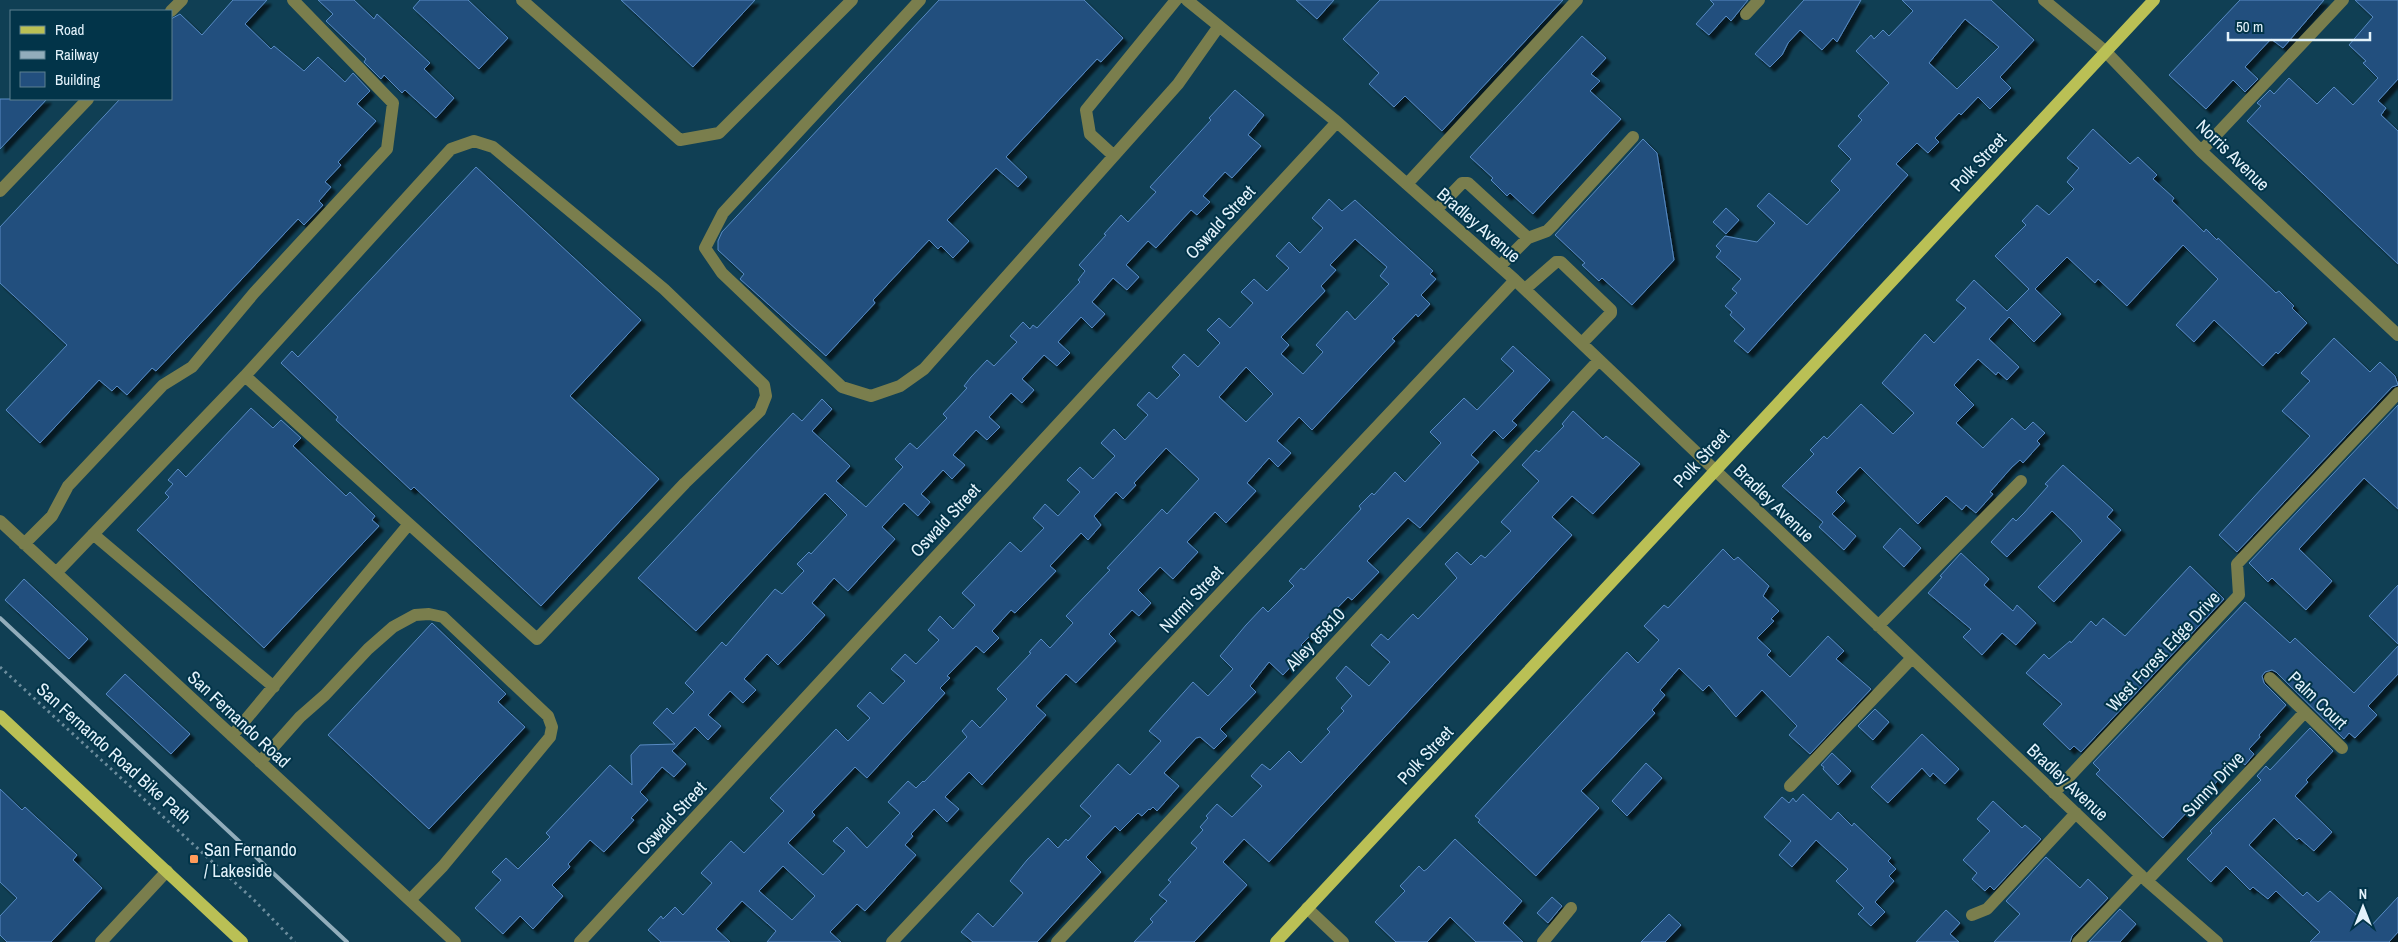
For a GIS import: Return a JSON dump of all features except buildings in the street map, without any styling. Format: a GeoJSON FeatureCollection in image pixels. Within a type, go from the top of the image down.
{"type":"FeatureCollection","features":[{"type":"Feature","properties":{"kind":"main road","name":"Polk Street"},"geometry":{"type":"LineString","coordinates":[[1276,942],[2154,0]]}},
{"type":"Feature","properties":{"kind":"main road"},"geometry":{"type":"LineString","coordinates":[[0,716],[167,871],[234,939]]}},
{"type":"Feature","properties":{"kind":"street"},"geometry":{"type":"LineString","coordinates":[[172,10],[182,0]]}},
{"type":"Feature","properties":{"kind":"street"},"geometry":{"type":"LineString","coordinates":[[24,544],[52,516],[68,486],[163,385],[192,367],[254,293],[387,149],[393,103],[294,0]]}},
{"type":"Feature","properties":{"kind":"street"},"geometry":{"type":"LineString","coordinates":[[522,0],[680,140],[719,132],[852,0]]}},
{"type":"Feature","properties":{"kind":"street"},"geometry":{"type":"LineString","coordinates":[[920,0],[723,213],[704,248],[722,273],[842,387],[871,396],[900,386],[924,369],[1178,84],[1219,26]]}},
{"type":"Feature","properties":{"kind":"street"},"geometry":{"type":"LineString","coordinates":[[1114,156],[1090,134],[1086,110],[1176,0]]}},
{"type":"Feature","properties":{"kind":"street","name":"Bradley Avenue"},"geometry":{"type":"LineString","coordinates":[[1187,0],[1337,122],[1500,266],[2144,878],[2217,942]]}},
{"type":"Feature","properties":{"kind":"street"},"geometry":{"type":"LineString","coordinates":[[1407,184],[1578,0]]}},
{"type":"Feature","properties":{"kind":"street"},"geometry":{"type":"LineString","coordinates":[[1746,14],[1759,0]]}},
{"type":"Feature","properties":{"kind":"street","name":"Norris Avenue"},"geometry":{"type":"LineString","coordinates":[[2044,0],[2105,51],[2202,151],[2398,335]]}},
{"type":"Feature","properties":{"kind":"street"},"geometry":{"type":"LineString","coordinates":[[2202,151],[2343,0]]}},
{"type":"Feature","properties":{"kind":"street"},"geometry":{"type":"LineString","coordinates":[[0,190],[87,100]]}},
{"type":"Feature","properties":{"kind":"street","name":"Oswald Street"},"geometry":{"type":"LineString","coordinates":[[580,942],[1337,122]]}},
{"type":"Feature","properties":{"kind":"street"},"geometry":{"type":"LineString","coordinates":[[1500,266],[1528,238],[1547,231],[1633,137]]}},
{"type":"Feature","properties":{"kind":"street"},"geometry":{"type":"LineString","coordinates":[[56,573],[245,376],[451,149],[474,141],[493,147],[656,283],[764,385],[766,396],[760,411],[685,483],[537,639],[245,376]]}},
{"type":"Feature","properties":{"kind":"street"},"geometry":{"type":"LineString","coordinates":[[1436,210],[1462,183],[1468,183],[1528,238]]}},
{"type":"Feature","properties":{"kind":"street"},"geometry":{"type":"LineString","coordinates":[[1525,290],[1556,262],[1560,262],[1611,310],[1611,314],[1582,343]]}},
{"type":"Feature","properties":{"kind":"street","name":"Nurmi Street"},"geometry":{"type":"LineString","coordinates":[[892,942],[1515,280]]}},
{"type":"Feature","properties":{"kind":"street","name":"Alley 85810"},"geometry":{"type":"LineString","coordinates":[[1057,942],[1599,360]]}},
{"type":"Feature","properties":{"kind":"street","name":"West Forest Edge Drive"},"geometry":{"type":"LineString","coordinates":[[2054,793],[2239,595],[2237,564],[2398,393]]}},
{"type":"Feature","properties":{"kind":"street"},"geometry":{"type":"LineString","coordinates":[[1878,626],[2021,481]]}},
{"type":"Feature","properties":{"kind":"street","name":"San Fernando Road"},"geometry":{"type":"LineString","coordinates":[[0,521],[455,942]]}},
{"type":"Feature","properties":{"kind":"street"},"geometry":{"type":"LineString","coordinates":[[232,736],[410,524]]}},
{"type":"Feature","properties":{"kind":"street"},"geometry":{"type":"LineString","coordinates":[[94,534],[274,687]]}},
{"type":"Feature","properties":{"kind":"street"},"geometry":{"type":"LineString","coordinates":[[260,762],[300,717],[325,695],[368,649],[394,627],[416,615],[429,614],[443,618],[548,716],[552,727],[550,736],[443,866],[410,900]]}},
{"type":"Feature","properties":{"kind":"street"},"geometry":{"type":"LineString","coordinates":[[1790,786],[1912,658]]}},
{"type":"Feature","properties":{"kind":"street","name":"Palm Court"},"geometry":{"type":"LineString","coordinates":[[2270,678],[2342,748]]}},
{"type":"Feature","properties":{"kind":"street","name":"Sunny Drive"},"geometry":{"type":"LineString","coordinates":[[2078,942],[2144,878],[2305,712]]}},
{"type":"Feature","properties":{"kind":"street"},"geometry":{"type":"LineString","coordinates":[[1972,915],[1987,909],[2076,813]]}},
{"type":"Feature","properties":{"kind":"street"},"geometry":{"type":"LineString","coordinates":[[101,942],[167,871]]}},
{"type":"Feature","properties":{"kind":"street"},"geometry":{"type":"LineString","coordinates":[[1307,908],[1343,942]]}},
{"type":"Feature","properties":{"kind":"street"},"geometry":{"type":"LineString","coordinates":[[1543,942],[1571,908]]}},
{"type":"Feature","properties":{"kind":"path","name":"San Fernando Road Bike Path"},"geometry":{"type":"LineString","coordinates":[[0,667],[144,801],[201,851],[295,942]]}},
{"type":"Feature","properties":{"kind":"railway"},"geometry":{"type":"LineString","coordinates":[[0,618],[347,942]]}},
{"type":"Feature","properties":{"kind":"place","name":"San Fernando / Lakeside"},"geometry":{"type":"Point","coordinates":[194,859]}}]}
